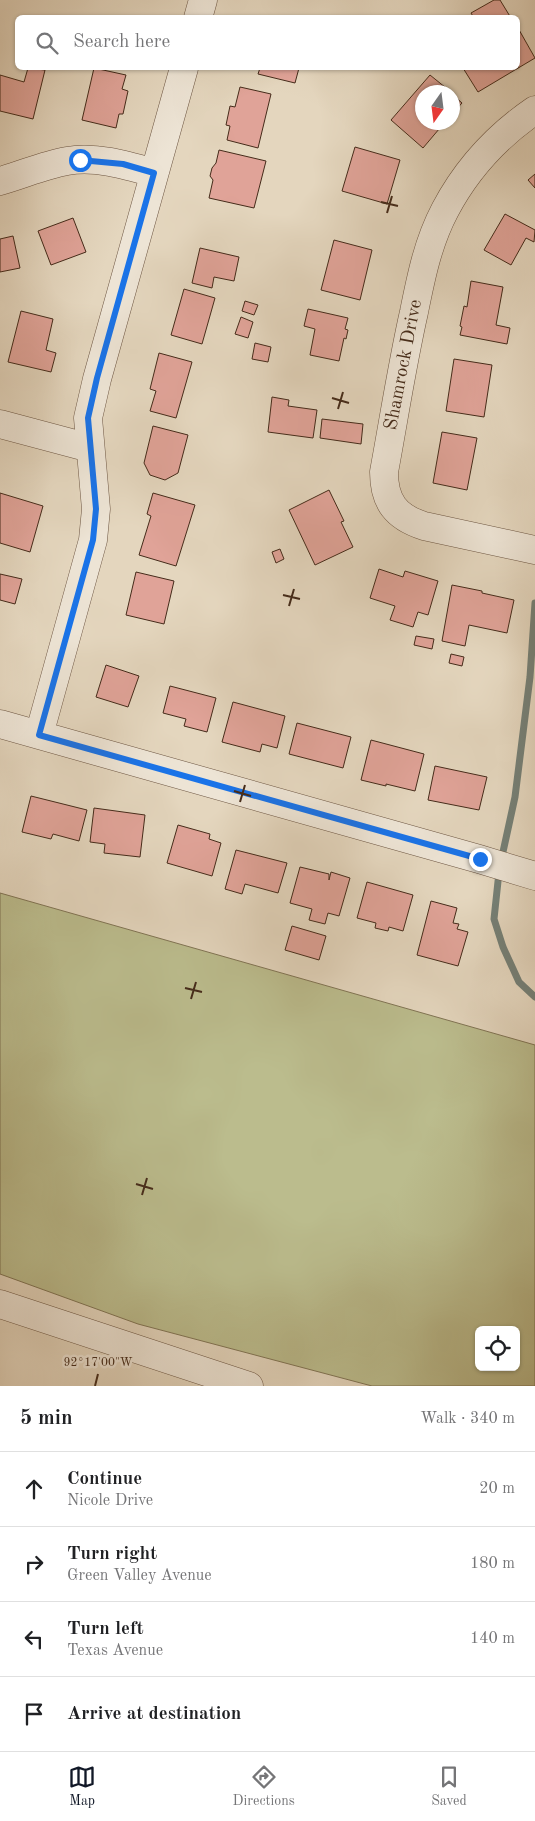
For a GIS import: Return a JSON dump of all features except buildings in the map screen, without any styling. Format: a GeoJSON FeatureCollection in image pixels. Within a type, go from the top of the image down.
{"type":"FeatureCollection","features":[{"type":"Feature","properties":{"kind":"street"},"geometry":{"type":"LineString","coordinates":[[199,15],[204,0]]}},
{"type":"Feature","properties":{"kind":"street"},"geometry":{"type":"LineString","coordinates":[[39,735],[93,540],[96,509],[88,418],[97,378],[183,70]]}},
{"type":"Feature","properties":{"kind":"street","name":"Shamrock Drive"},"geometry":{"type":"LineString","coordinates":[[534,550],[410,522],[398,513],[389,499],[384,482],[384,472],[407,342],[420,279],[431,243],[444,212],[461,183],[490,147],[519,121],[535,110]]}},
{"type":"Feature","properties":{"kind":"street"},"geometry":{"type":"LineString","coordinates":[[0,182],[45,167],[80,160],[123,164],[154,173]]}},
{"type":"Feature","properties":{"kind":"street"},"geometry":{"type":"LineString","coordinates":[[0,424],[90,448]]}},
{"type":"Feature","properties":{"kind":"street"},"geometry":{"type":"LineString","coordinates":[[0,724],[535,876]]}},
{"type":"Feature","properties":{"kind":"street"},"geometry":{"type":"LineString","coordinates":[[0,1304],[249,1386]]}},
{"type":"Feature","properties":{"kind":"green space"},"geometry":{"type":"Polygon","coordinates":[[[0,893],[535,1045],[535,1386],[372,1386],[138,1324],[0,1274],[0,893]]]}},
{"type":"Feature","properties":{"kind":"waterway"},"geometry":{"type":"LineString","coordinates":[[501,861],[515,797],[530,677],[535,603]]}},
{"type":"Feature","properties":{"kind":"waterway"},"geometry":{"type":"LineString","coordinates":[[499,872],[494,919],[503,947],[519,982],[535,997]]}},
{"type":"Feature","properties":{"kind":"route"},"geometry":{"type":"LineString","coordinates":[[80,160],[123,164],[154,173],[97,378],[88,418],[96,509],[93,540],[39,735],[480,859]]}}]}
